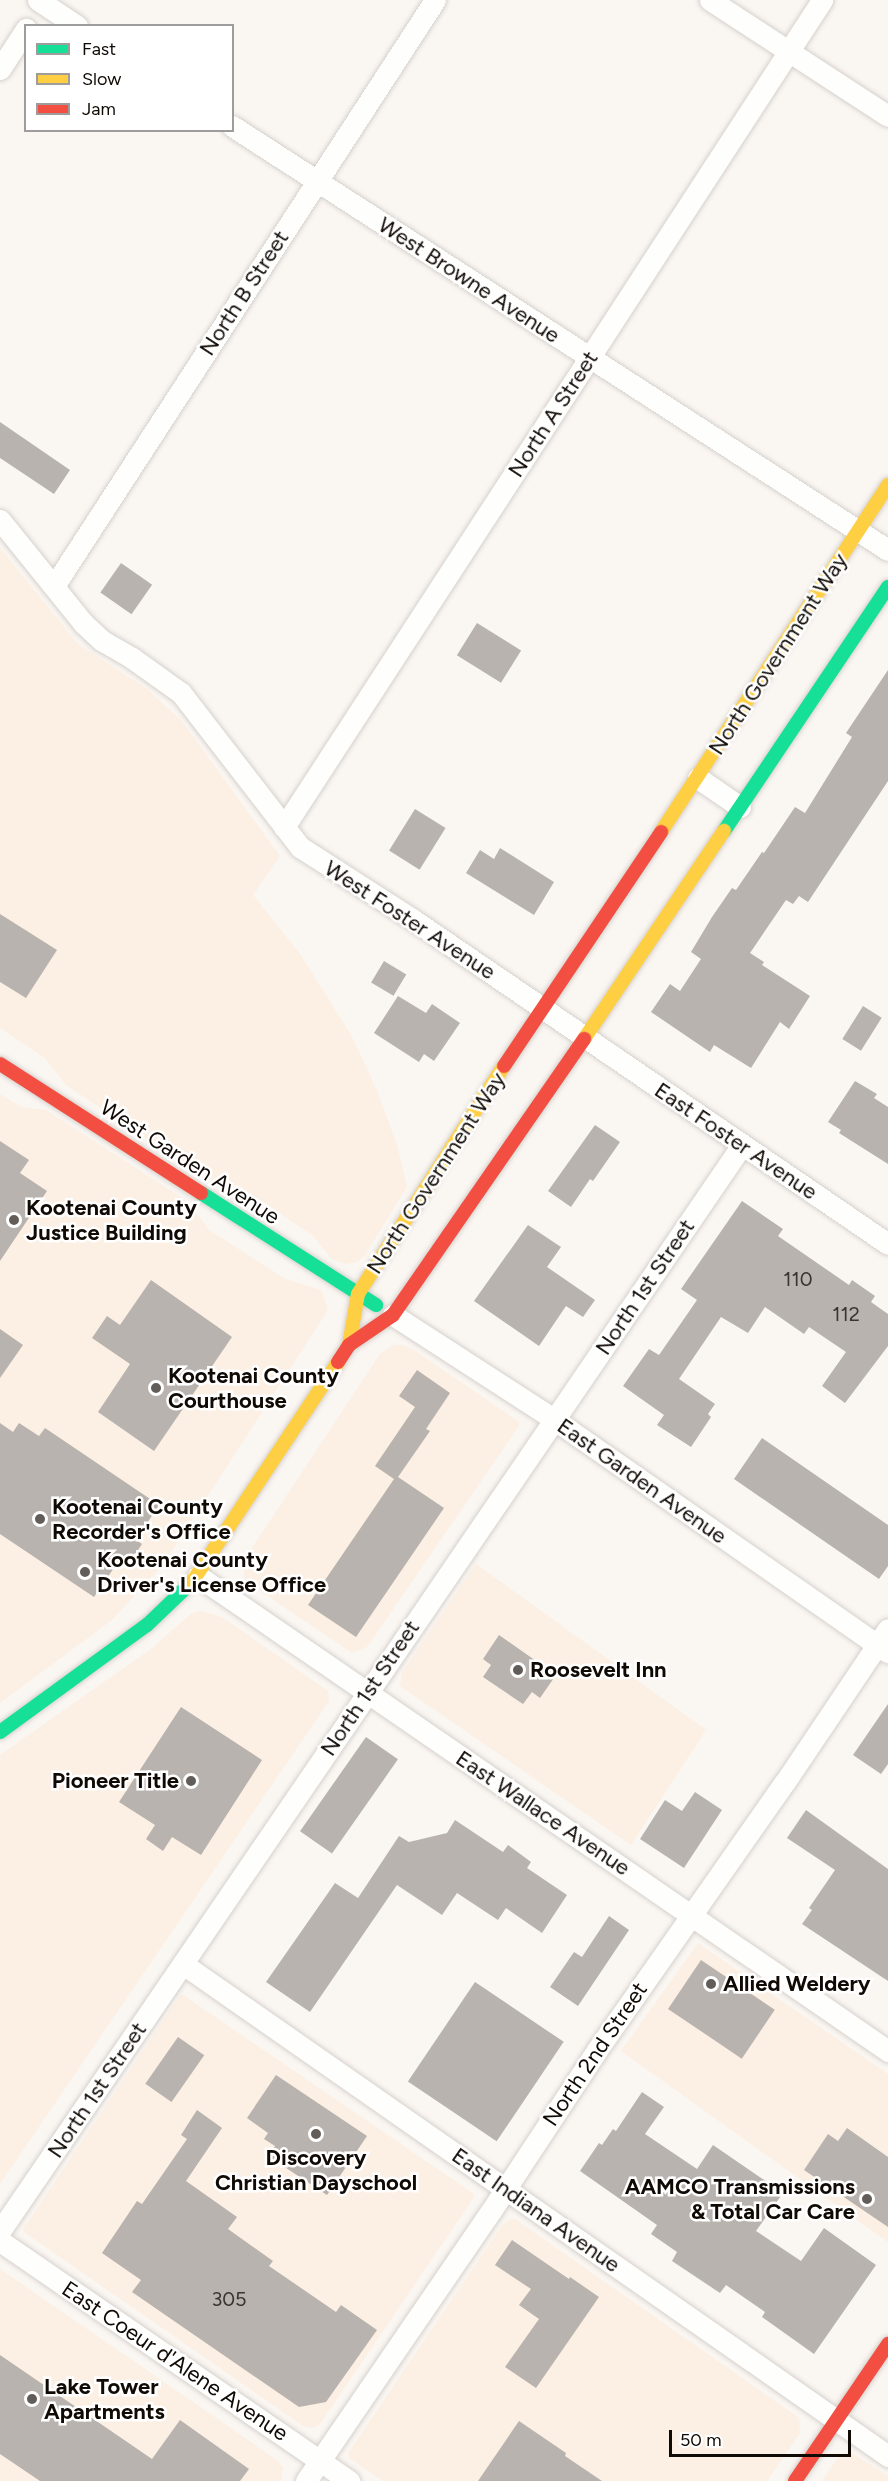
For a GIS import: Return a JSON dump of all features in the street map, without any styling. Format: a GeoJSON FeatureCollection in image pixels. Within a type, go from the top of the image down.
{"type":"FeatureCollection","features":[{"type":"Feature","properties":{"kind":"main road","name":"North Government Way"},"geometry":{"type":"LineString","coordinates":[[349,1345],[358,1294],[542,1008],[698,778],[888,484]]}},
{"type":"Feature","properties":{"kind":"main road","name":"North Government Way"},"geometry":{"type":"LineString","coordinates":[[0,1732],[147,1625],[198,1576],[349,1345],[393,1315],[585,1038],[888,586]]}},
{"type":"Feature","properties":{"kind":"main road","name":"West Garden Avenue"},"geometry":{"type":"LineString","coordinates":[[0,1064],[393,1315]]}},
{"type":"Feature","properties":{"kind":"main road"},"geometry":{"type":"LineString","coordinates":[[795,2481],[888,2344]]}},
{"type":"Feature","properties":{"kind":"street","name":"North B Street"},"geometry":{"type":"LineString","coordinates":[[54,586],[435,0]]}},
{"type":"Feature","properties":{"kind":"street"},"geometry":{"type":"LineString","coordinates":[[710,0],[888,116]]}},
{"type":"Feature","properties":{"kind":"street","name":"North A Street"},"geometry":{"type":"LineString","coordinates":[[284,827],[822,0]]}},
{"type":"Feature","properties":{"kind":"street"},"geometry":{"type":"LineString","coordinates":[[29,24],[42,1],[74,24]]}},
{"type":"Feature","properties":{"kind":"street"},"geometry":{"type":"LineString","coordinates":[[0,69],[24,32]]}},
{"type":"Feature","properties":{"kind":"street","name":"West Browne Avenue"},"geometry":{"type":"LineString","coordinates":[[234,127],[858,531]]}},
{"type":"Feature","properties":{"kind":"street","name":"West Foster Avenue"},"geometry":{"type":"LineString","coordinates":[[0,520],[83,623],[101,640],[132,658],[181,693],[300,847],[542,1008]]}},
{"type":"Feature","properties":{"kind":"street","name":"North Government Way"},"geometry":{"type":"LineString","coordinates":[[858,531],[888,550]]}},
{"type":"Feature","properties":{"kind":"street","name":"North Government Way"},"geometry":{"type":"LineString","coordinates":[[698,778],[740,807]]}},
{"type":"Feature","properties":{"kind":"street"},"geometry":{"type":"LineString","coordinates":[[542,1008],[585,1038]]}},
{"type":"Feature","properties":{"kind":"street","name":"East Foster Avenue"},"geometry":{"type":"LineString","coordinates":[[585,1038],[888,1244]]}},
{"type":"Feature","properties":{"kind":"street","name":"North 1st Street"},"geometry":{"type":"LineString","coordinates":[[0,2231],[742,1144]]}},
{"type":"Feature","properties":{"kind":"street","name":"East Garden Avenue"},"geometry":{"type":"LineString","coordinates":[[393,1315],[555,1420],[884,1642]]}},
{"type":"Feature","properties":{"kind":"street","name":"East Wallace Avenue"},"geometry":{"type":"LineString","coordinates":[[198,1576],[888,2051]]}},
{"type":"Feature","properties":{"kind":"street","name":"North 2nd Street"},"geometry":{"type":"LineString","coordinates":[[306,2481],[506,2188],[597,2050],[884,1642]]}},
{"type":"Feature","properties":{"kind":"street","name":"East Indiana Avenue"},"geometry":{"type":"LineString","coordinates":[[183,1964],[888,2456]]}},
{"type":"Feature","properties":{"kind":"street","name":"East Coeur d'Alene Avenue"},"geometry":{"type":"LineString","coordinates":[[0,2241],[349,2481]]}},
{"type":"Feature","properties":{"kind":"shaded area"},"geometry":{"type":"Polygon","coordinates":[[[0,548],[78,644],[147,689],[181,720],[280,856],[253,895],[300,954],[351,1035],[378,1093],[397,1145],[407,1187],[365,1255],[357,1262],[346,1264],[333,1260],[312,1235],[239,1186],[205,1178],[66,1085],[45,1058],[0,1028],[0,548]]]}},
{"type":"Feature","properties":{"kind":"shaded area"},"geometry":{"type":"Polygon","coordinates":[[[0,1094],[21,1107],[46,1110],[187,1201],[209,1230],[285,1279],[321,1290],[327,1306],[326,1313],[163,1565],[112,1620],[0,1703],[0,1094]]]}},
{"type":"Feature","properties":{"kind":"shaded area"},"geometry":{"type":"Polygon","coordinates":[[[393,1345],[403,1345],[414,1350],[519,1422],[519,1426],[367,1647],[352,1653],[250,1584],[245,1579],[242,1563],[380,1354],[393,1345]]]}},
{"type":"Feature","properties":{"kind":"shaded area"},"geometry":{"type":"Polygon","coordinates":[[[476,1564],[706,1730],[631,1845],[400,1686],[402,1673],[476,1564]]]}},
{"type":"Feature","properties":{"kind":"shaded area"},"geometry":{"type":"Polygon","coordinates":[[[200,1611],[222,1617],[328,1691],[329,1701],[0,2184],[0,1755],[151,1649],[191,1614],[200,1611]]]}},
{"type":"Feature","properties":{"kind":"shaded area"},"geometry":{"type":"Polygon","coordinates":[[[698,1943],[888,2074],[888,2242],[621,2051],[698,1943]]]}},
{"type":"Feature","properties":{"kind":"shaded area"},"geometry":{"type":"Polygon","coordinates":[[[183,1995],[474,2194],[320,2424],[313,2428],[303,2426],[24,2232],[23,2229],[180,1996],[183,1995]]]}},
{"type":"Feature","properties":{"kind":"shaded area"},"geometry":{"type":"Polygon","coordinates":[[[515,2219],[795,2415],[799,2420],[800,2433],[767,2481],[383,2481],[349,2458],[348,2453],[501,2227],[509,2220],[515,2219]]]}},
{"type":"Feature","properties":{"kind":"shaded area"},"geometry":{"type":"Polygon","coordinates":[[[0,2269],[277,2460],[283,2467],[281,2481],[0,2481],[0,2269]]]}},
{"type":"Feature","properties":{"kind":"shaded area"},"geometry":{"type":"Polygon","coordinates":[[[849,2451],[888,2476],[888,2481],[822,2481],[839,2456],[849,2451]]]}},
{"type":"Feature","properties":{"kind":"building"},"geometry":{"type":"Polygon","coordinates":[[[0,422],[70,470],[54,494],[0,458],[0,422]]]}},
{"type":"Feature","properties":{"kind":"building"},"geometry":{"type":"Polygon","coordinates":[[[121,563],[152,585],[131,614],[100,592],[121,563]]]}},
{"type":"Feature","properties":{"kind":"building"},"geometry":{"type":"Polygon","coordinates":[[[477,623],[521,651],[501,683],[457,655],[477,623]]]}},
{"type":"Feature","properties":{"kind":"building"},"geometry":{"type":"Polygon","coordinates":[[[888,670],[888,781],[808,902],[799,896],[793,904],[786,900],[750,953],[764,962],[762,965],[810,996],[789,1029],[780,1022],[751,1068],[714,1045],[710,1052],[651,1012],[670,984],[680,991],[701,959],[691,952],[732,888],[736,890],[795,807],[805,813],[852,737],[846,733],[888,670]]]}},
{"type":"Feature","properties":{"kind":"building"},"geometry":{"type":"Polygon","coordinates":[[[415,809],[446,828],[420,870],[389,851],[415,809]]]}},
{"type":"Feature","properties":{"kind":"building"},"geometry":{"type":"Polygon","coordinates":[[[500,848],[554,882],[534,915],[466,873],[480,850],[494,859],[500,848]]]}},
{"type":"Feature","properties":{"kind":"building"},"geometry":{"type":"Polygon","coordinates":[[[0,914],[57,950],[26,998],[0,982],[0,914]]]}},
{"type":"Feature","properties":{"kind":"building"},"geometry":{"type":"Polygon","coordinates":[[[384,961],[406,974],[393,996],[371,982],[384,961]]]}},
{"type":"Feature","properties":{"kind":"building"},"geometry":{"type":"Polygon","coordinates":[[[398,996],[426,1013],[432,1004],[460,1023],[434,1061],[424,1054],[419,1062],[374,1033],[398,996]]]}},
{"type":"Feature","properties":{"kind":"building"},"geometry":{"type":"Polygon","coordinates":[[[863,1006],[882,1018],[861,1051],[842,1039],[863,1006]]]}},
{"type":"Feature","properties":{"kind":"building"},"geometry":{"type":"Polygon","coordinates":[[[855,1081],[877,1094],[874,1098],[888,1107],[888,1164],[839,1133],[841,1130],[828,1122],[855,1081]]]}},
{"type":"Feature","properties":{"kind":"building"},"geometry":{"type":"Polygon","coordinates":[[[595,1125],[620,1142],[593,1181],[590,1179],[571,1207],[548,1191],[595,1125]]]}},
{"type":"Feature","properties":{"kind":"building","name":"Kootenai County Justice Building"},"geometry":{"type":"Polygon","coordinates":[[[0,1141],[29,1160],[20,1173],[47,1191],[0,1261],[0,1141]]]}},
{"type":"Feature","properties":{"kind":"building"},"geometry":{"type":"Polygon","coordinates":[[[742,1201],[783,1229],[778,1236],[849,1285],[852,1280],[875,1296],[871,1302],[888,1314],[888,1346],[845,1403],[822,1386],[846,1352],[809,1327],[804,1334],[765,1307],[748,1333],[721,1317],[679,1379],[715,1404],[708,1414],[711,1417],[691,1447],[657,1425],[664,1415],[623,1386],[649,1349],[659,1355],[697,1300],[681,1289],[742,1201]]]}},
{"type":"Feature","properties":{"kind":"building"},"geometry":{"type":"Polygon","coordinates":[[[528,1225],[561,1247],[547,1267],[595,1300],[583,1317],[566,1306],[539,1346],[474,1301],[528,1225]]]}},
{"type":"Feature","properties":{"kind":"building","name":"Kootenai County Courthouse"},"geometry":{"type":"Polygon","coordinates":[[[151,1280],[232,1337],[154,1451],[98,1412],[130,1364],[92,1338],[107,1316],[120,1325],[151,1280]]]}},
{"type":"Feature","properties":{"kind":"building"},"geometry":{"type":"Polygon","coordinates":[[[0,1329],[23,1345],[0,1378],[0,1329]]]}},
{"type":"Feature","properties":{"kind":"building"},"geometry":{"type":"Polygon","coordinates":[[[417,1370],[450,1393],[426,1429],[430,1431],[398,1477],[444,1508],[356,1637],[308,1605],[394,1479],[375,1466],[415,1407],[399,1396],[417,1370]]]}},
{"type":"Feature","properties":{"kind":"building"},"geometry":{"type":"Polygon","coordinates":[[[0,1423],[13,1432],[19,1423],[39,1436],[45,1428],[159,1505],[136,1540],[142,1544],[128,1565],[120,1559],[94,1597],[0,1534],[0,1423]]]}},
{"type":"Feature","properties":{"kind":"building"},"geometry":{"type":"Polygon","coordinates":[[[762,1438],[888,1525],[888,1566],[879,1579],[734,1479],[762,1438]]]}},
{"type":"Feature","properties":{"kind":"building","name":"Roosevelt Inn"},"geometry":{"type":"Polygon","coordinates":[[[499,1635],[556,1675],[540,1698],[532,1692],[523,1704],[483,1677],[491,1665],[483,1659],[499,1635]]]}},
{"type":"Feature","properties":{"kind":"building"},"geometry":{"type":"Polygon","coordinates":[[[888,1704],[888,1764],[881,1774],[853,1755],[888,1704]]]}},
{"type":"Feature","properties":{"kind":"building","name":"Pioneer Title"},"geometry":{"type":"Polygon","coordinates":[[[181,1707],[262,1760],[201,1855],[172,1837],[163,1851],[146,1839],[155,1825],[119,1802],[181,1707]]]}},
{"type":"Feature","properties":{"kind":"building"},"geometry":{"type":"Polygon","coordinates":[[[366,1737],[398,1759],[332,1854],[300,1831],[366,1737]]]}},
{"type":"Feature","properties":{"kind":"building"},"geometry":{"type":"Polygon","coordinates":[[[695,1792],[722,1810],[684,1868],[640,1839],[665,1800],[682,1811],[695,1792]]]}},
{"type":"Feature","properties":{"kind":"building"},"geometry":{"type":"Polygon","coordinates":[[[806,1810],[888,1869],[888,1981],[802,1924],[812,1910],[809,1908],[835,1870],[787,1838],[806,1810]]]}},
{"type":"Feature","properties":{"kind":"building"},"geometry":{"type":"Polygon","coordinates":[[[455,1820],[503,1852],[508,1845],[531,1862],[527,1868],[567,1895],[542,1933],[506,1908],[498,1920],[457,1893],[442,1915],[397,1885],[310,2012],[266,1982],[335,1883],[358,1898],[399,1836],[409,1842],[447,1833],[455,1820]]]}},
{"type":"Feature","properties":{"kind":"building"},"geometry":{"type":"Polygon","coordinates":[[[609,1916],[629,1930],[578,2006],[550,1987],[574,1952],[582,1957],[609,1916]]]}},
{"type":"Feature","properties":{"kind":"building","name":"Allied Weldery"},"geometry":{"type":"Polygon","coordinates":[[[701,1960],[775,2010],[742,2059],[668,2009],[701,1960]]]}},
{"type":"Feature","properties":{"kind":"building"},"geometry":{"type":"Polygon","coordinates":[[[475,1982],[564,2042],[497,2141],[408,2081],[475,1982]]]}},
{"type":"Feature","properties":{"kind":"building"},"geometry":{"type":"Polygon","coordinates":[[[178,2037],[204,2055],[172,2102],[145,2084],[178,2037]]]}},
{"type":"Feature","properties":{"kind":"building","name":"Discovery Christian Dayschool"},"geometry":{"type":"Polygon","coordinates":[[[276,2075],[367,2136],[327,2195],[268,2156],[275,2146],[264,2139],[268,2133],[247,2118],[276,2075]]]}},
{"type":"Feature","properties":{"kind":"building"},"geometry":{"type":"Polygon","coordinates":[[[642,2092],[664,2107],[645,2134],[697,2169],[713,2145],[783,2193],[756,2231],[801,2261],[824,2228],[876,2265],[814,2354],[762,2317],[765,2312],[726,2285],[720,2293],[672,2261],[677,2252],[651,2234],[657,2225],[580,2171],[599,2143],[602,2145],[613,2129],[616,2131],[642,2092]]]}},
{"type":"Feature","properties":{"kind":"building"},"geometry":{"type":"Polygon","coordinates":[[[197,2110],[222,2128],[186,2181],[237,2217],[228,2229],[273,2261],[269,2266],[336,2312],[341,2305],[377,2330],[326,2402],[299,2407],[132,2292],[141,2280],[102,2253],[137,2201],[142,2204],[187,2139],[181,2135],[197,2110]]]}},
{"type":"Feature","properties":{"kind":"building","name":"AAMCO Transmissions & Total Car Care"},"geometry":{"type":"Polygon","coordinates":[[[847,2128],[888,2157],[888,2227],[804,2170],[828,2134],[838,2141],[847,2128]]]}},
{"type":"Feature","properties":{"kind":"building"},"geometry":{"type":"Polygon","coordinates":[[[512,2240],[599,2297],[536,2388],[505,2367],[539,2319],[519,2305],[531,2289],[495,2265],[512,2240]]]}},
{"type":"Feature","properties":{"kind":"building","name":"Lake Tower Apartments"},"geometry":{"type":"Polygon","coordinates":[[[0,2355],[152,2459],[180,2420],[249,2469],[240,2481],[40,2481],[0,2454],[0,2355]]]}},
{"type":"Feature","properties":{"kind":"building"},"geometry":{"type":"Polygon","coordinates":[[[519,2421],[566,2453],[565,2456],[602,2481],[478,2481],[519,2421]]]}},
{"type":"Feature","properties":{"kind":"traffic: fast"},"geometry":{"type":"LineString","coordinates":[[724,831],[888,587]]}},
{"type":"Feature","properties":{"kind":"traffic: fast"},"geometry":{"type":"LineString","coordinates":[[201,1193],[376,1305]]}},
{"type":"Feature","properties":{"kind":"traffic: fast"},"geometry":{"type":"LineString","coordinates":[[0,1732],[147,1625],[192,1582]]}},
{"type":"Feature","properties":{"kind":"traffic: slow"},"geometry":{"type":"LineString","coordinates":[[661,832],[888,485]]}},
{"type":"Feature","properties":{"kind":"traffic: slow"},"geometry":{"type":"LineString","coordinates":[[584,1039],[724,831]]}},
{"type":"Feature","properties":{"kind":"traffic: slow"},"geometry":{"type":"LineString","coordinates":[[349,1345],[358,1294],[504,1066]]}},
{"type":"Feature","properties":{"kind":"traffic: slow"},"geometry":{"type":"LineString","coordinates":[[192,1582],[338,1362]]}},
{"type":"Feature","properties":{"kind":"traffic: jam"},"geometry":{"type":"LineString","coordinates":[[504,1066],[661,832]]}},
{"type":"Feature","properties":{"kind":"traffic: jam"},"geometry":{"type":"LineString","coordinates":[[338,1362],[349,1345],[393,1315],[584,1039]]}},
{"type":"Feature","properties":{"kind":"traffic: jam"},"geometry":{"type":"LineString","coordinates":[[0,1064],[201,1193]]}},
{"type":"Feature","properties":{"kind":"traffic: jam"},"geometry":{"type":"LineString","coordinates":[[795,2481],[888,2344]]}},
{"type":"Feature","properties":{"kind":"place","name":"Kootenai County Justice Building"},"geometry":{"type":"Point","coordinates":[14,1220]}},
{"type":"Feature","properties":{"kind":"place","name":"Kootenai County Courthouse"},"geometry":{"type":"Point","coordinates":[156,1388]}},
{"type":"Feature","properties":{"kind":"place","name":"Kootenai County Recorder's Office"},"geometry":{"type":"Point","coordinates":[40,1519]}},
{"type":"Feature","properties":{"kind":"place","name":"Kootenai County Driver's License Office"},"geometry":{"type":"Point","coordinates":[85,1572]}},
{"type":"Feature","properties":{"kind":"place","name":"Roosevelt Inn"},"geometry":{"type":"Point","coordinates":[518,1670]}},
{"type":"Feature","properties":{"kind":"place","name":"Pioneer Title"},"geometry":{"type":"Point","coordinates":[191,1781]}},
{"type":"Feature","properties":{"kind":"place","name":"Allied Weldery"},"geometry":{"type":"Point","coordinates":[711,1984]}},
{"type":"Feature","properties":{"kind":"place","name":"Discovery Christian Dayschool"},"geometry":{"type":"Point","coordinates":[316,2134]}},
{"type":"Feature","properties":{"kind":"place","name":"AAMCO Transmissions & Total Car Care"},"geometry":{"type":"Point","coordinates":[867,2199]}},
{"type":"Feature","properties":{"kind":"place","name":"Lake Tower Apartments"},"geometry":{"type":"Point","coordinates":[32,2399]}}]}
